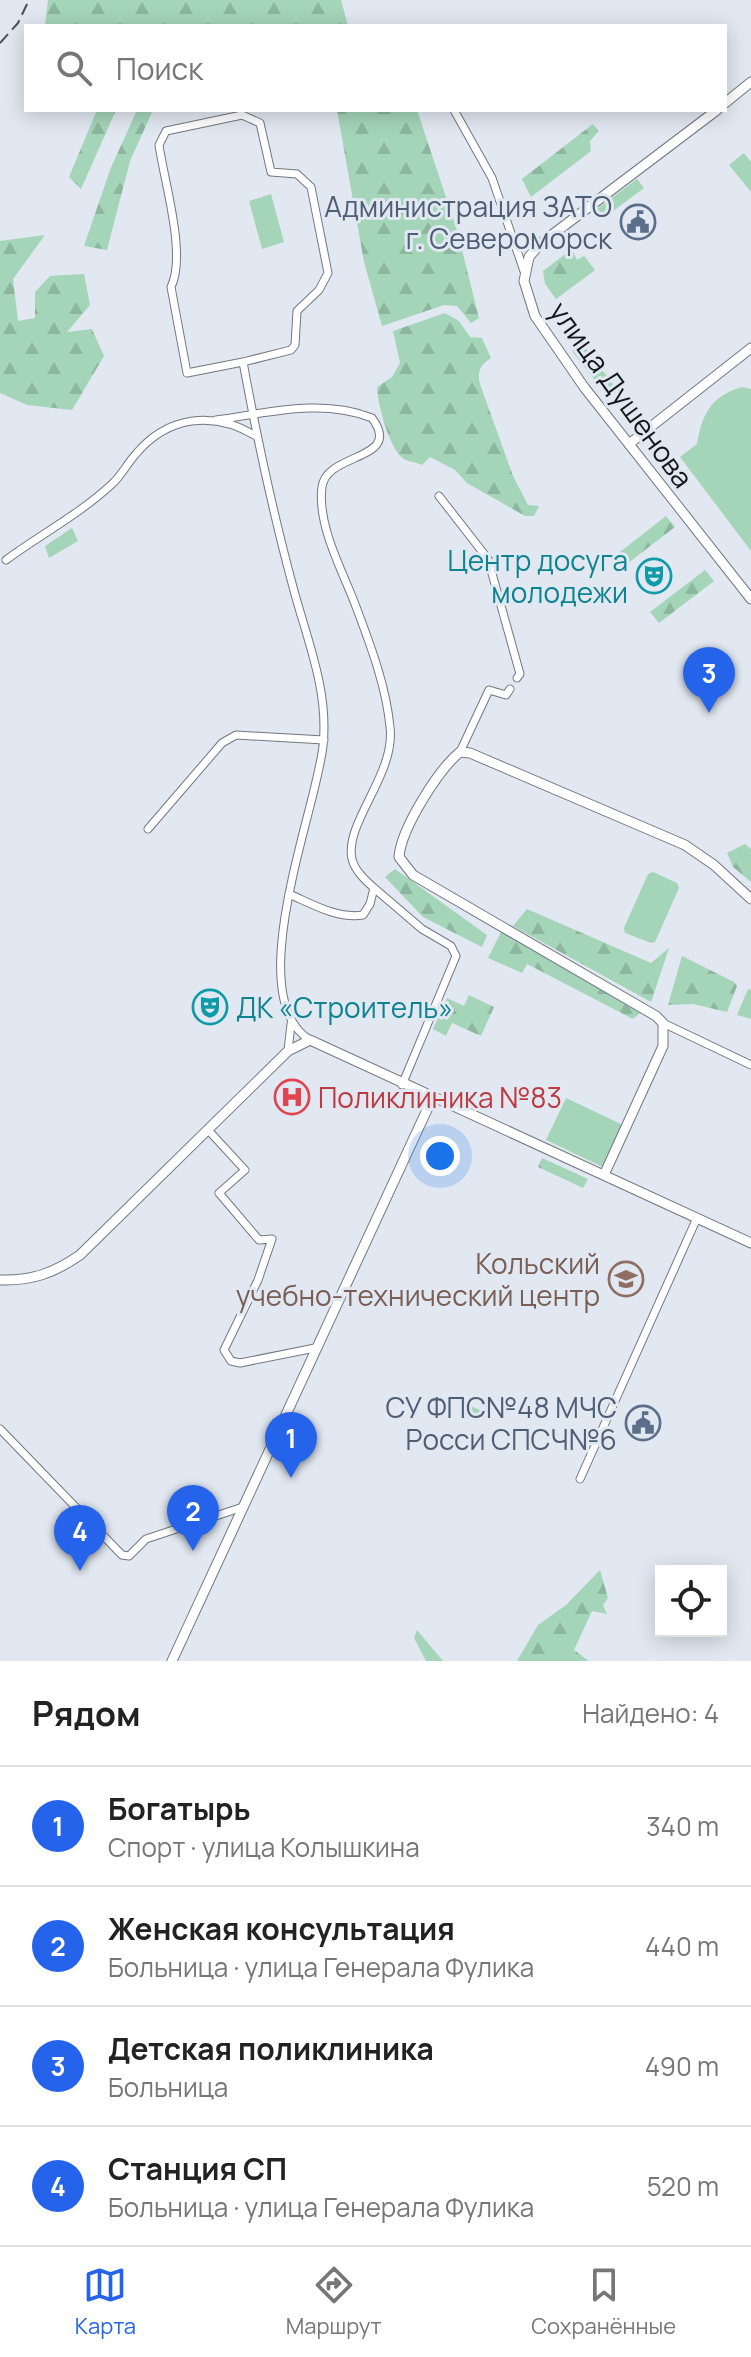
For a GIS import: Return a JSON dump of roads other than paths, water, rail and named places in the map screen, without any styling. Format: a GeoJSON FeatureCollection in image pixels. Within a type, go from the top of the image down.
{"type":"FeatureCollection","features":[{"type":"Feature","properties":{"kind":"street"},"geometry":{"type":"LineString","coordinates":[[727,101],[751,82]]}},
{"type":"Feature","properties":{"kind":"street","name":"улица Душенова"},"geometry":{"type":"LineString","coordinates":[[455,112],[492,178],[525,274],[525,290],[535,316],[629,444],[751,599]]}},
{"type":"Feature","properties":{"kind":"street"},"geometry":{"type":"LineString","coordinates":[[525,274],[529,257],[540,244],[714,112]]}},
{"type":"Feature","properties":{"kind":"street"},"geometry":{"type":"LineString","coordinates":[[242,115],[260,123],[271,172],[297,174],[311,187],[328,273],[319,290],[297,311],[295,345],[291,350],[243,362],[187,373],[171,287],[176,278],[176,245],[159,145],[166,131],[242,115]]}},
{"type":"Feature","properties":{"kind":"street"},"geometry":{"type":"LineString","coordinates":[[629,444],[751,348]]}},
{"type":"Feature","properties":{"kind":"street"},"geometry":{"type":"LineString","coordinates":[[243,362],[256,436],[323,693],[321,763],[293,864],[280,976],[291,1024],[288,1051]]}},
{"type":"Feature","properties":{"kind":"street"},"geometry":{"type":"LineString","coordinates":[[6,560],[113,484],[160,430],[190,421],[342,408],[372,418],[379,437],[376,448],[368,455],[337,464],[325,474],[321,497],[339,567],[383,685],[389,712],[390,752],[352,846],[355,867],[374,888],[422,929],[451,946],[456,956],[402,1085]]}},
{"type":"Feature","properties":{"kind":"street"},"geometry":{"type":"LineString","coordinates":[[216,420],[239,426],[256,436]]}},
{"type":"Feature","properties":{"kind":"street"},"geometry":{"type":"LineString","coordinates":[[439,496],[488,559],[520,674],[517,678]]}},
{"type":"Feature","properties":{"kind":"street"},"geometry":{"type":"LineString","coordinates":[[510,689],[506,695],[489,690],[460,752],[448,764],[407,829],[400,844],[402,864],[413,875],[656,1016],[663,1023],[751,1065]]}},
{"type":"Feature","properties":{"kind":"street"},"geometry":{"type":"LineString","coordinates":[[148,829],[222,743],[236,735],[324,740]]}},
{"type":"Feature","properties":{"kind":"street"},"geometry":{"type":"LineString","coordinates":[[460,752],[470,753],[685,845],[714,865],[751,899]]}},
{"type":"Feature","properties":{"kind":"street"},"geometry":{"type":"LineString","coordinates":[[289,894],[329,911],[357,916],[363,915],[370,904],[374,888]]}},
{"type":"Feature","properties":{"kind":"street"},"geometry":{"type":"LineString","coordinates":[[604,1175],[664,1039],[663,1023]]}},
{"type":"Feature","properties":{"kind":"street"},"geometry":{"type":"LineString","coordinates":[[291,1024],[310,1040],[402,1085],[751,1243]]}},
{"type":"Feature","properties":{"kind":"street"},"geometry":{"type":"LineString","coordinates":[[664,1039],[683,1033]]}},
{"type":"Feature","properties":{"kind":"street"},"geometry":{"type":"LineString","coordinates":[[0,1277],[13,1280],[48,1274],[80,1255],[288,1051],[310,1040]]}},
{"type":"Feature","properties":{"kind":"street"},"geometry":{"type":"LineString","coordinates":[[172,1661],[432,1099]]}},
{"type":"Feature","properties":{"kind":"street"},"geometry":{"type":"LineString","coordinates":[[209,1131],[245,1170],[219,1193],[259,1240],[272,1239],[258,1280],[224,1350],[231,1361],[240,1363],[315,1348]]}},
{"type":"Feature","properties":{"kind":"street"},"geometry":{"type":"LineString","coordinates":[[580,1479],[697,1218]]}},
{"type":"Feature","properties":{"kind":"street"},"geometry":{"type":"LineString","coordinates":[[0,1429],[122,1555],[129,1556],[146,1539],[243,1507]]}},
{"type":"Feature","properties":{"kind":"railway"},"geometry":{"type":"LineString","coordinates":[[0,43],[18,23],[29,0]]}},
{"type":"Feature","properties":{"kind":"place","name":"Администрация ЗАТО г. Североморск"},"geometry":{"type":"Point","coordinates":[638,222]}},
{"type":"Feature","properties":{"kind":"place","name":"Центр досуга молодежи"},"geometry":{"type":"Point","coordinates":[654,576]}},
{"type":"Feature","properties":{"kind":"place","name":"Детская поликлиника"},"geometry":{"type":"Point","coordinates":[709,713]}},
{"type":"Feature","properties":{"kind":"place","name":"ДК «Строитель»"},"geometry":{"type":"Point","coordinates":[210,1007]}},
{"type":"Feature","properties":{"kind":"place","name":"Поликлиника №83"},"geometry":{"type":"Point","coordinates":[292,1097]}},
{"type":"Feature","properties":{"kind":"place","name":"Кольский учебно-технический центр"},"geometry":{"type":"Point","coordinates":[626,1279]}},
{"type":"Feature","properties":{"kind":"place","name":"СУ ФПС№48 МЧС Росси СПСЧ№6"},"geometry":{"type":"Point","coordinates":[643,1423]}},
{"type":"Feature","properties":{"kind":"place","name":"Богатырь"},"geometry":{"type":"Point","coordinates":[291,1478]}},
{"type":"Feature","properties":{"kind":"place","name":"Женская консультация"},"geometry":{"type":"Point","coordinates":[193,1551]}},
{"type":"Feature","properties":{"kind":"place","name":"Станция СП"},"geometry":{"type":"Point","coordinates":[80,1571]}}]}
